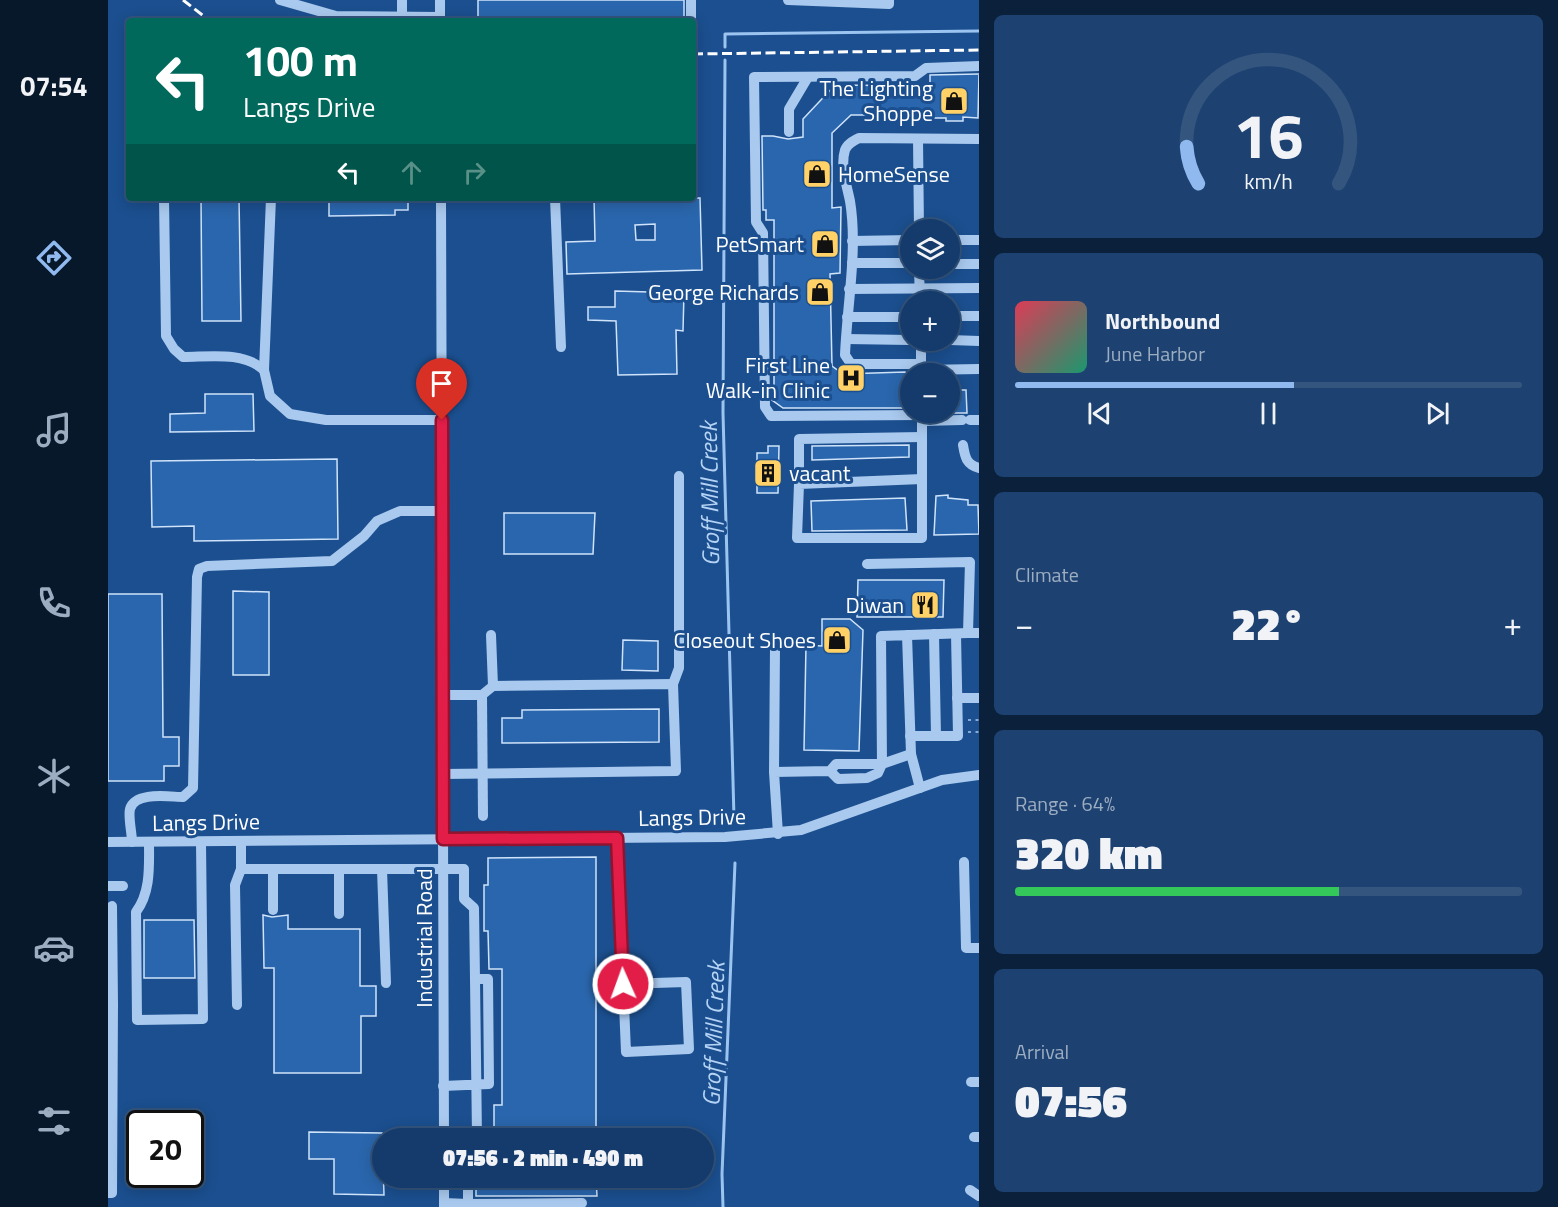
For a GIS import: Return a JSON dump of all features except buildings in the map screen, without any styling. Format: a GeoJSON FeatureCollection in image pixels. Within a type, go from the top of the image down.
{"type":"FeatureCollection","features":[{"type":"Feature","properties":{"kind":"street"},"geometry":{"type":"LineString","coordinates":[[280,0],[336,16],[427,18]]}},
{"type":"Feature","properties":{"kind":"street"},"geometry":{"type":"LineString","coordinates":[[402,0],[402,16]]}},
{"type":"Feature","properties":{"kind":"street"},"geometry":{"type":"LineString","coordinates":[[440,0],[440,18]]}},
{"type":"Feature","properties":{"kind":"street"},"geometry":{"type":"LineString","coordinates":[[691,0],[691,18]]}},
{"type":"Feature","properties":{"kind":"street"},"geometry":{"type":"LineString","coordinates":[[788,0],[889,4],[889,0]]}},
{"type":"Feature","properties":{"kind":"street"},"geometry":{"type":"LineString","coordinates":[[900,416],[771,416],[765,408],[763,233],[756,222],[754,77],[915,76],[926,68],[979,66]]}},
{"type":"Feature","properties":{"kind":"street"},"geometry":{"type":"LineString","coordinates":[[789,132],[789,109],[808,77]]}},
{"type":"Feature","properties":{"kind":"street"},"geometry":{"type":"LineString","coordinates":[[900,367],[851,364],[845,355],[852,241],[850,200],[845,187],[845,151],[851,142],[858,138],[979,139]]}},
{"type":"Feature","properties":{"kind":"street"},"geometry":{"type":"LineString","coordinates":[[918,139],[919,219]]}},
{"type":"Feature","properties":{"kind":"street"},"geometry":{"type":"LineString","coordinates":[[164,201],[166,336],[174,349],[183,357],[236,357],[256,362],[264,370]]}},
{"type":"Feature","properties":{"kind":"street"},"geometry":{"type":"LineString","coordinates":[[272,201],[264,370],[270,396],[290,414],[326,420],[442,420]]}},
{"type":"Feature","properties":{"kind":"street","name":"Industrial Road"},"geometry":{"type":"LineString","coordinates":[[441,201],[444,1128]]}},
{"type":"Feature","properties":{"kind":"street"},"geometry":{"type":"LineString","coordinates":[[555,201],[561,347]]}},
{"type":"Feature","properties":{"kind":"street"},"geometry":{"type":"LineString","coordinates":[[852,241],[900,240]]}},
{"type":"Feature","properties":{"kind":"street"},"geometry":{"type":"LineString","coordinates":[[960,240],[979,240]]}},
{"type":"Feature","properties":{"kind":"street"},"geometry":{"type":"LineString","coordinates":[[852,262],[900,263]]}},
{"type":"Feature","properties":{"kind":"street"},"geometry":{"type":"LineString","coordinates":[[960,264],[979,264]]}},
{"type":"Feature","properties":{"kind":"street"},"geometry":{"type":"LineString","coordinates":[[920,279],[920,288]]}},
{"type":"Feature","properties":{"kind":"street"},"geometry":{"type":"LineString","coordinates":[[849,289],[979,288]]}},
{"type":"Feature","properties":{"kind":"street"},"geometry":{"type":"LineString","coordinates":[[960,316],[979,316]]}},
{"type":"Feature","properties":{"kind":"street"},"geometry":{"type":"LineString","coordinates":[[847,317],[900,317]]}},
{"type":"Feature","properties":{"kind":"street"},"geometry":{"type":"LineString","coordinates":[[846,339],[900,340]]}},
{"type":"Feature","properties":{"kind":"street"},"geometry":{"type":"LineString","coordinates":[[960,340],[979,340]]}},
{"type":"Feature","properties":{"kind":"street"},"geometry":{"type":"LineString","coordinates":[[960,369],[979,369]]}},
{"type":"Feature","properties":{"kind":"street"},"geometry":{"type":"LineString","coordinates":[[922,423],[922,437],[922,537],[797,538],[799,439],[922,437]]}},
{"type":"Feature","properties":{"kind":"street"},"geometry":{"type":"LineString","coordinates":[[963,445],[966,460],[979,468]]}},
{"type":"Feature","properties":{"kind":"street"},"geometry":{"type":"LineString","coordinates":[[443,774],[675,771],[673,684],[679,668],[679,476]]}},
{"type":"Feature","properties":{"kind":"street"},"geometry":{"type":"LineString","coordinates":[[799,484],[922,479]]}},
{"type":"Feature","properties":{"kind":"street"},"geometry":{"type":"LineString","coordinates":[[132,842],[130,809],[136,801],[146,797],[183,797],[193,788],[199,569],[207,566],[332,561],[364,536],[377,521],[400,511],[442,511]]}},
{"type":"Feature","properties":{"kind":"street"},"geometry":{"type":"LineString","coordinates":[[867,564],[974,561],[968,633],[957,698],[958,736],[910,736]]}},
{"type":"Feature","properties":{"kind":"street"},"geometry":{"type":"LineString","coordinates":[[774,772],[830,771],[838,778],[867,778],[879,773],[882,764],[881,636],[968,633]]}},
{"type":"Feature","properties":{"kind":"street"},"geometry":{"type":"LineString","coordinates":[[934,634],[936,736]]}},
{"type":"Feature","properties":{"kind":"street"},"geometry":{"type":"LineString","coordinates":[[491,635],[494,686]]}},
{"type":"Feature","properties":{"kind":"street"},"geometry":{"type":"LineString","coordinates":[[907,635],[911,754],[920,788]]}},
{"type":"Feature","properties":{"kind":"street"},"geometry":{"type":"LineString","coordinates":[[775,647],[774,772],[778,834]]}},
{"type":"Feature","properties":{"kind":"street"},"geometry":{"type":"LineString","coordinates":[[442,695],[482,695],[494,686],[673,684]]}},
{"type":"Feature","properties":{"kind":"street"},"geometry":{"type":"LineString","coordinates":[[482,695],[483,816]]}},
{"type":"Feature","properties":{"kind":"street"},"geometry":{"type":"LineString","coordinates":[[957,698],[979,698]]}},
{"type":"Feature","properties":{"kind":"street"},"geometry":{"type":"LineString","coordinates":[[882,764],[911,754]]}},
{"type":"Feature","properties":{"kind":"street","name":"Langs Drive"},"geometry":{"type":"LineString","coordinates":[[108,842],[725,837],[778,834],[801,830],[942,780],[979,775]]}},
{"type":"Feature","properties":{"kind":"street"},"geometry":{"type":"LineString","coordinates":[[617,838],[623,984],[626,1052],[689,1049],[686,982],[623,984]]}},
{"type":"Feature","properties":{"kind":"street"},"geometry":{"type":"LineString","coordinates":[[237,1005],[236,885],[242,869],[241,841]]}},
{"type":"Feature","properties":{"kind":"street"},"geometry":{"type":"LineString","coordinates":[[148,842],[149,875],[143,902],[136,912],[137,1020],[203,1019],[201,842]]}},
{"type":"Feature","properties":{"kind":"street"},"geometry":{"type":"LineString","coordinates":[[964,862],[966,948],[979,948]]}},
{"type":"Feature","properties":{"kind":"street"},"geometry":{"type":"LineString","coordinates":[[242,869],[464,870],[464,899],[474,908],[477,1128]]}},
{"type":"Feature","properties":{"kind":"street"},"geometry":{"type":"LineString","coordinates":[[273,869],[273,910]]}},
{"type":"Feature","properties":{"kind":"street"},"geometry":{"type":"LineString","coordinates":[[339,869],[339,914]]}},
{"type":"Feature","properties":{"kind":"street"},"geometry":{"type":"LineString","coordinates":[[382,869],[386,983]]}},
{"type":"Feature","properties":{"kind":"street"},"geometry":{"type":"LineString","coordinates":[[108,886],[123,886]]}},
{"type":"Feature","properties":{"kind":"street"},"geometry":{"type":"LineString","coordinates":[[108,1193],[112,1193],[110,1001],[112,906]]}},
{"type":"Feature","properties":{"kind":"street"},"geometry":{"type":"LineString","coordinates":[[444,1086],[476,1085]]}},
{"type":"Feature","properties":{"kind":"street"},"geometry":{"type":"LineString","coordinates":[[444,1188],[444,1205],[582,1203]]}},
{"type":"Feature","properties":{"kind":"street"},"geometry":{"type":"LineString","coordinates":[[468,1188],[468,1204]]}},
{"type":"Feature","properties":{"kind":"waterway","name":"Groff Mill Creek"},"geometry":{"type":"LineString","coordinates":[[725,47],[725,34],[979,31]]}},
{"type":"Feature","properties":{"kind":"waterway","name":"Groff Mill Creek"},"geometry":{"type":"LineString","coordinates":[[725,60],[723,413],[734,818]]}},
{"type":"Feature","properties":{"kind":"waterway","name":"Groff Mill Creek"},"geometry":{"type":"LineString","coordinates":[[723,1207],[722,1174],[735,863]]}},
{"type":"Feature","properties":{"kind":"railway"},"geometry":{"type":"LineString","coordinates":[[183,0],[206,18]]}},
{"type":"Feature","properties":{"kind":"railway"},"geometry":{"type":"LineString","coordinates":[[696,54],[979,50]]}},
{"type":"Feature","properties":{"kind":"place","name":"The Lighting Shoppe"},"geometry":{"type":"Point","coordinates":[954,101]}},
{"type":"Feature","properties":{"kind":"place","name":"HomeSense"},"geometry":{"type":"Point","coordinates":[817,174]}},
{"type":"Feature","properties":{"kind":"place","name":"PetSmart"},"geometry":{"type":"Point","coordinates":[825,244]}},
{"type":"Feature","properties":{"kind":"place","name":"George Richards"},"geometry":{"type":"Point","coordinates":[820,292]}},
{"type":"Feature","properties":{"kind":"place","name":"First Line Walk-in Clinic"},"geometry":{"type":"Point","coordinates":[851,378]}},
{"type":"Feature","properties":{"kind":"place","name":"vacant"},"geometry":{"type":"Point","coordinates":[768,473]}},
{"type":"Feature","properties":{"kind":"place","name":"Diwan"},"geometry":{"type":"Point","coordinates":[925,605]}},
{"type":"Feature","properties":{"kind":"place","name":"Closeout Shoes"},"geometry":{"type":"Point","coordinates":[837,640]}},
{"type":"Feature","properties":{"kind":"route"},"geometry":{"type":"LineString","coordinates":[[442,420],[443,839],[617,838],[623,984]]}}]}
